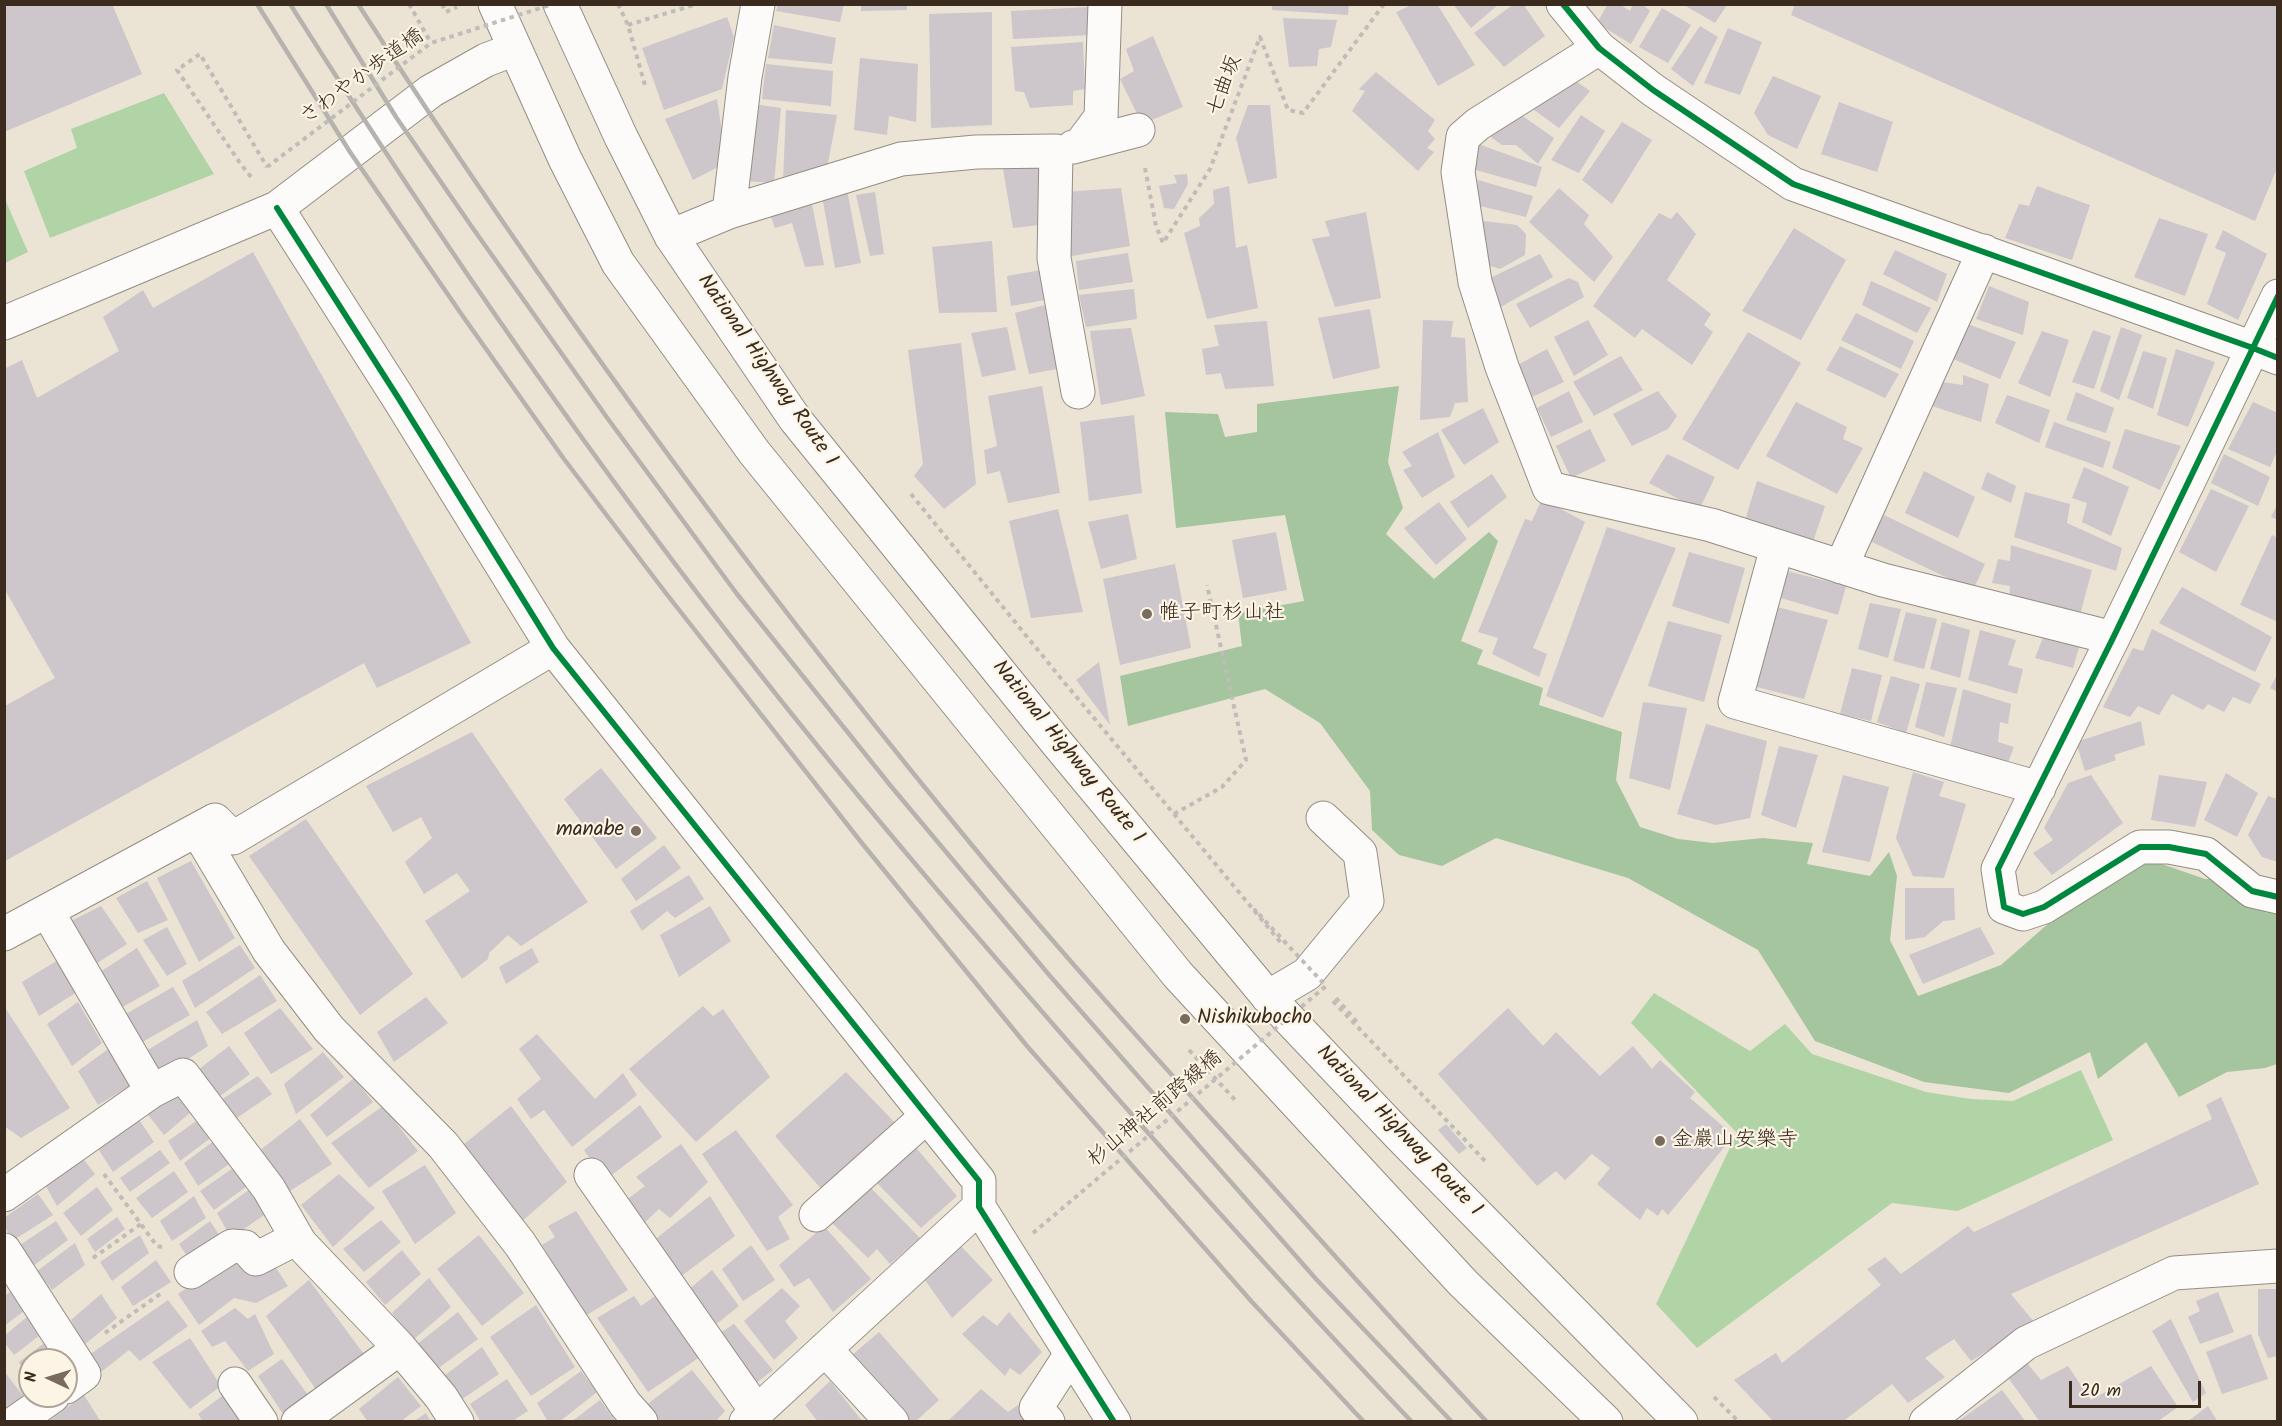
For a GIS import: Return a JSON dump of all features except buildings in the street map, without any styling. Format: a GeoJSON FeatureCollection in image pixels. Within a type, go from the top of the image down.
{"type":"FeatureCollection","features":[{"type":"Feature","properties":{"kind":"main road"},"geometry":{"type":"LineString","coordinates":[[495,4],[565,159],[618,263],[754,452],[1178,975],[1463,1282],[1606,1422]]}},
{"type":"Feature","properties":{"kind":"main road","name":"National Highway Route 1"},"geometry":{"type":"LineString","coordinates":[[560,4],[621,137],[671,236],[795,419],[1050,734],[1268,997],[1398,1134],[1681,1422]]}},
{"type":"Feature","properties":{"kind":"main road"},"geometry":{"type":"LineString","coordinates":[[729,212],[745,77],[758,4]]}},
{"type":"Feature","properties":{"kind":"main road"},"geometry":{"type":"LineString","coordinates":[[1078,392],[1054,258],[1068,148],[1101,117],[1105,4]]}},
{"type":"Feature","properties":{"kind":"main road"},"geometry":{"type":"LineString","coordinates":[[1563,4],[1599,48],[1653,90],[1793,184],[2265,353]]}},
{"type":"Feature","properties":{"kind":"main road"},"geometry":{"type":"LineString","coordinates":[[1599,48],[1478,124],[1463,137],[1458,172],[1475,282],[1502,367],[1549,488],[1711,525],[1894,583],[2113,638]]}},
{"type":"Feature","properties":{"kind":"main road"},"geometry":{"type":"LineString","coordinates":[[4,323],[277,208],[431,91],[486,60],[515,49]]}},
{"type":"Feature","properties":{"kind":"main road"},"geometry":{"type":"LineString","coordinates":[[671,236],[729,212],[901,159],[976,152],[1068,148],[1138,130]]}},
{"type":"Feature","properties":{"kind":"main road"},"geometry":{"type":"LineString","coordinates":[[277,208],[399,399],[553,648],[979,1181],[978,1207],[1114,1422]]}},
{"type":"Feature","properties":{"kind":"main road"},"geometry":{"type":"LineString","coordinates":[[1841,567],[1984,251]]}},
{"type":"Feature","properties":{"kind":"main road"},"geometry":{"type":"LineString","coordinates":[[2277,296],[2265,353],[2113,638],[1998,869],[2004,907],[2023,914],[2044,906],[2140,847],[2169,847],[2206,854],[2252,891],[2277,897]]}},
{"type":"Feature","properties":{"kind":"main road"},"geometry":{"type":"LineString","coordinates":[[1777,547],[1735,702],[2039,788]]}},
{"type":"Feature","properties":{"kind":"main road"},"geometry":{"type":"LineString","coordinates":[[4,934],[215,820],[233,838],[553,648]]}},
{"type":"Feature","properties":{"kind":"main road"},"geometry":{"type":"LineString","coordinates":[[1268,997],[1319,984],[1367,901],[1360,853],[1323,818]]}},
{"type":"Feature","properties":{"kind":"main road"},"geometry":{"type":"LineString","coordinates":[[197,830],[269,951],[329,1029],[443,1145],[520,1244],[625,1404],[641,1422]]}},
{"type":"Feature","properties":{"kind":"main road"},"geometry":{"type":"LineString","coordinates":[[47,911],[152,1091]]}},
{"type":"Feature","properties":{"kind":"main road"},"geometry":{"type":"LineString","coordinates":[[4,1195],[152,1091],[183,1075],[269,1190],[299,1240],[400,1348],[441,1397],[457,1422]]}},
{"type":"Feature","properties":{"kind":"main road"},"geometry":{"type":"LineString","coordinates":[[816,1215],[927,1116]]}},
{"type":"Feature","properties":{"kind":"main road"},"geometry":{"type":"LineString","coordinates":[[591,1175],[752,1417],[978,1207]]}},
{"type":"Feature","properties":{"kind":"main road"},"geometry":{"type":"LineString","coordinates":[[191,1272],[232,1246],[245,1247],[256,1259],[299,1240]]}},
{"type":"Feature","properties":{"kind":"main road"},"geometry":{"type":"LineString","coordinates":[[4,1250],[57,1348]]}},
{"type":"Feature","properties":{"kind":"main road"},"geometry":{"type":"LineString","coordinates":[[1926,1422],[2026,1343],[2174,1273],[2277,1266]]}},
{"type":"Feature","properties":{"kind":"main road"},"geometry":{"type":"LineString","coordinates":[[298,1422],[400,1348]]}},
{"type":"Feature","properties":{"kind":"main road"},"geometry":{"type":"LineString","coordinates":[[825,1349],[892,1422]]}},
{"type":"Feature","properties":{"kind":"main road"},"geometry":{"type":"LineString","coordinates":[[1047,1422],[1036,1408],[1071,1354]]}},
{"type":"Feature","properties":{"kind":"main road"},"geometry":{"type":"LineString","coordinates":[[235,1384],[261,1422]]}},
{"type":"Feature","properties":{"kind":"main road"},"geometry":{"type":"LineString","coordinates":[[16,1422],[36,1408]]}},
{"type":"Feature","properties":{"kind":"path"},"geometry":{"type":"LineString","coordinates":[[409,4],[431,44]]}},
{"type":"Feature","properties":{"kind":"path"},"geometry":{"type":"LineString","coordinates":[[442,4],[446,12]]}},
{"type":"Feature","properties":{"kind":"path"},"geometry":{"type":"LineString","coordinates":[[618,4],[628,25],[647,94]]}},
{"type":"Feature","properties":{"kind":"path"},"geometry":{"type":"LineString","coordinates":[[628,25],[697,4]]}},
{"type":"Feature","properties":{"kind":"path"},"geometry":{"type":"LineString","coordinates":[[910,493],[1256,911],[1319,984],[1490,1166]]}},
{"type":"Feature","properties":{"kind":"path"},"geometry":{"type":"LineString","coordinates":[[1174,814],[1222,787],[1246,760],[1207,585]]}},
{"type":"Feature","properties":{"kind":"path"},"geometry":{"type":"LineString","coordinates":[[1256,911],[1319,984]]}},
{"type":"Feature","properties":{"kind":"path"},"geometry":{"type":"LineString","coordinates":[[1331,998],[1387,1055]]}},
{"type":"Feature","properties":{"kind":"path"},"geometry":{"type":"LineString","coordinates":[[78,1365],[191,1272],[168,1248],[157,1246],[79,1142]]}},
{"type":"Feature","properties":{"kind":"path"},"geometry":{"type":"LineString","coordinates":[[93,1258],[141,1224]]}},
{"type":"Feature","properties":{"kind":"path"},"geometry":{"type":"LineString","coordinates":[[1713,1396],[1739,1422]]}},
{"type":"Feature","properties":{"kind":"green space"},"geometry":{"type":"Polygon","coordinates":[[[164,93],[214,174],[50,238],[24,171],[77,148],[71,129],[164,93]]]}},
{"type":"Feature","properties":{"kind":"green space"},"geometry":{"type":"Polygon","coordinates":[[[4,197],[28,252],[5,263],[4,263],[4,197]]]}},
{"type":"Feature","properties":{"kind":"green space"},"geometry":{"type":"Polygon","coordinates":[[[1399,386],[1388,462],[1403,508],[1386,534],[1434,579],[1489,532],[1498,541],[1461,641],[1483,650],[1477,664],[1543,688],[1539,705],[1622,732],[1616,780],[1640,827],[1678,839],[1713,843],[1763,838],[1813,843],[1807,864],[1870,876],[1889,852],[1897,876],[1890,940],[1918,996],[2001,965],[2049,923],[2132,865],[2156,862],[2205,879],[2259,879],[2277,894],[2277,1064],[2265,1068],[2227,1072],[2179,1097],[2146,1042],[2098,1079],[2090,1052],[2009,1093],[1924,1082],[1815,1041],[1758,950],[1628,878],[1496,838],[1442,866],[1399,855],[1372,830],[1370,791],[1320,723],[1265,689],[1128,726],[1120,676],[1242,646],[1238,613],[1304,601],[1285,515],[1176,528],[1165,412],[1218,414],[1225,437],[1257,432],[1257,404],[1399,386]]]}},
{"type":"Feature","properties":{"kind":"green space"},"geometry":{"type":"Polygon","coordinates":[[[1654,993],[1750,1051],[1785,1024],[1812,1054],[1926,1092],[1971,1099],[2013,1101],[2081,1070],[2113,1140],[1958,1211],[1892,1203],[1697,1348],[1656,1304],[1737,1133],[1631,1023],[1654,993]]]}},
{"type":"Feature","properties":{"kind":"railway"},"geometry":{"type":"LineString","coordinates":[[257,4],[350,152],[462,315],[564,459],[665,592],[861,842],[1027,1046],[1252,1302],[1364,1422]]}},
{"type":"Feature","properties":{"kind":"railway"},"geometry":{"type":"LineString","coordinates":[[290,4],[401,176],[516,345],[636,512],[760,674],[887,830],[1062,1034],[1257,1255],[1412,1422]]}},
{"type":"Feature","properties":{"kind":"railway"},"geometry":{"type":"LineString","coordinates":[[326,4],[396,117],[472,227],[608,419],[737,594],[890,785],[1050,976],[1316,1279],[1452,1422]]}},
{"type":"Feature","properties":{"kind":"railway"},"geometry":{"type":"LineString","coordinates":[[358,4],[427,110],[570,319],[719,523],[873,724],[1068,958],[1348,1271],[1487,1422]]}},
{"type":"Feature","properties":{"kind":"cycle path"},"geometry":{"type":"LineString","coordinates":[[1563,4],[1599,48],[1653,90],[1793,184],[2278,358]]}},
{"type":"Feature","properties":{"kind":"cycle path"},"geometry":{"type":"LineString","coordinates":[[277,208],[399,399],[553,648],[979,1181],[979,1207],[1114,1422]]}},
{"type":"Feature","properties":{"kind":"cycle path"},"geometry":{"type":"LineString","coordinates":[[2278,296],[2113,638],[1998,869],[2004,907],[2023,914],[2044,907],[2140,847],[2169,847],[2206,854],[2252,891],[2278,897]]}},
{"type":"Feature","properties":{"kind":"place","name":"帷子町杉山社"},"geometry":{"type":"Point","coordinates":[1147,614]}},
{"type":"Feature","properties":{"kind":"place","name":"manabe"},"geometry":{"type":"Point","coordinates":[636,831]}},
{"type":"Feature","properties":{"kind":"place","name":"Nishikubocho"},"geometry":{"type":"Point","coordinates":[1185,1019]}},
{"type":"Feature","properties":{"kind":"place","name":"金巖山安樂寺"},"geometry":{"type":"Point","coordinates":[1660,1141]}}]}
